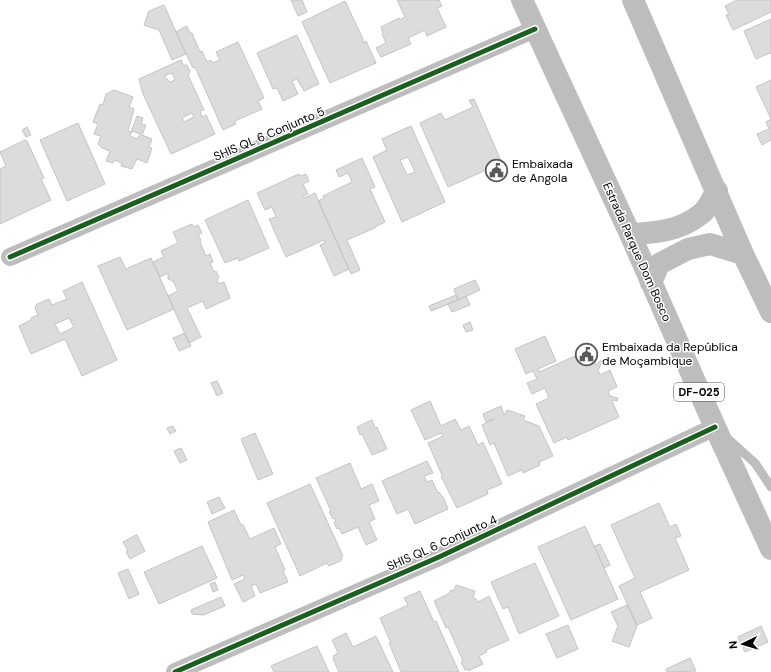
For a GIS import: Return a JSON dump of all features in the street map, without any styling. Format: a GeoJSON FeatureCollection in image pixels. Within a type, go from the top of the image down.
{"type":"FeatureCollection","features":[{"type":"Feature","properties":{"kind":"main road","name":"Estrada Parque Dom Bosco"},"geometry":{"type":"LineString","coordinates":[[522,0],[630,234],[715,428],[771,549]]}},
{"type":"Feature","properties":{"kind":"main road"},"geometry":{"type":"LineString","coordinates":[[633,0],[743,254],[771,312]]}},
{"type":"Feature","properties":{"kind":"main road"},"geometry":{"type":"LineString","coordinates":[[630,234],[655,233],[679,227],[702,214],[717,191]]}},
{"type":"Feature","properties":{"kind":"main road"},"geometry":{"type":"LineString","coordinates":[[651,283],[659,264],[688,249],[710,244],[743,254]]}},
{"type":"Feature","properties":{"kind":"street","name":"SHIS QL 6 Conjunto 5"},"geometry":{"type":"LineString","coordinates":[[10,258],[535,30]]}},
{"type":"Feature","properties":{"kind":"street","name":"SHIS QL 6 Conjunto 4"},"geometry":{"type":"LineString","coordinates":[[175,672],[439,557],[715,428]]}},
{"type":"Feature","properties":{"kind":"lane"},"geometry":{"type":"LineString","coordinates":[[715,428],[755,463],[771,487]]}},
{"type":"Feature","properties":{"kind":"building"},"geometry":{"type":"Polygon","coordinates":[[[291,0],[302,0],[307,12],[298,16],[291,0]]]}},
{"type":"Feature","properties":{"kind":"building"},"geometry":{"type":"Polygon","coordinates":[[[397,0],[439,0],[442,6],[437,8],[446,27],[427,36],[425,30],[408,38],[411,44],[381,57],[376,48],[386,43],[381,27],[399,18],[400,20],[405,17],[397,0]]]}},
{"type":"Feature","properties":{"kind":"building"},"geometry":{"type":"Polygon","coordinates":[[[737,0],[771,0],[771,12],[733,30],[726,15],[729,14],[725,6],[737,0]]]}},
{"type":"Feature","properties":{"kind":"building"},"geometry":{"type":"Polygon","coordinates":[[[345,1],[363,39],[363,43],[366,41],[376,63],[330,83],[302,22],[345,1]]]}},
{"type":"Feature","properties":{"kind":"building"},"geometry":{"type":"Polygon","coordinates":[[[164,5],[186,54],[172,60],[159,30],[144,25],[149,11],[164,5]]]}},
{"type":"Feature","properties":{"kind":"building"},"geometry":{"type":"Polygon","coordinates":[[[771,19],[771,54],[770,53],[756,59],[744,31],[771,19]]]}},
{"type":"Feature","properties":{"kind":"building"},"geometry":{"type":"Polygon","coordinates":[[[187,26],[190,33],[192,33],[200,52],[202,51],[207,62],[211,60],[212,63],[220,60],[216,52],[238,42],[264,98],[258,101],[262,109],[235,121],[236,124],[223,130],[195,67],[193,68],[176,33],[187,26]]]}},
{"type":"Feature","properties":{"kind":"building"},"geometry":{"type":"Polygon","coordinates":[[[297,35],[319,84],[304,91],[297,79],[292,81],[298,94],[283,101],[277,88],[273,89],[257,53],[297,35]]]}},
{"type":"Feature","properties":{"kind":"building"},"geometry":{"type":"Polygon","coordinates":[[[181,60],[183,65],[187,65],[190,72],[188,75],[204,110],[200,111],[202,117],[206,115],[215,134],[171,154],[143,94],[139,79],[181,60]],[[172,73],[164,76],[170,82],[175,80],[172,73]],[[192,113],[182,118],[184,122],[194,117],[192,113]]]}},
{"type":"Feature","properties":{"kind":"building"},"geometry":{"type":"Polygon","coordinates":[[[771,80],[771,119],[756,87],[771,80]]]}},
{"type":"Feature","properties":{"kind":"building"},"geometry":{"type":"Polygon","coordinates":[[[114,90],[133,97],[129,107],[134,109],[128,131],[131,132],[137,116],[143,118],[141,124],[146,125],[142,135],[152,139],[149,147],[152,148],[147,163],[137,159],[132,169],[121,166],[122,163],[114,160],[113,163],[106,161],[110,151],[102,148],[98,144],[101,136],[94,134],[98,124],[93,122],[100,104],[103,105],[106,94],[114,90]],[[132,131],[130,136],[137,139],[140,134],[132,131]]]}},
{"type":"Feature","properties":{"kind":"building"},"geometry":{"type":"Polygon","coordinates":[[[474,99],[502,163],[448,187],[420,123],[441,113],[445,120],[473,107],[469,100],[474,99]]]}},
{"type":"Feature","properties":{"kind":"building"},"geometry":{"type":"Polygon","coordinates":[[[771,119],[771,140],[762,145],[757,134],[769,129],[766,122],[771,119]]]}},
{"type":"Feature","properties":{"kind":"building"},"geometry":{"type":"Polygon","coordinates":[[[78,123],[105,184],[67,201],[40,140],[78,123]]]}},
{"type":"Feature","properties":{"kind":"building"},"geometry":{"type":"Polygon","coordinates":[[[411,126],[445,202],[402,222],[373,157],[387,150],[382,139],[411,126]],[[408,157],[400,160],[407,175],[415,172],[408,157]]]}},
{"type":"Feature","properties":{"kind":"building"},"geometry":{"type":"Polygon","coordinates":[[[27,127],[31,135],[26,137],[22,130],[27,127]]]}},
{"type":"Feature","properties":{"kind":"building"},"geometry":{"type":"Polygon","coordinates":[[[25,140],[27,141],[44,178],[41,179],[51,200],[0,224],[0,169],[6,166],[0,152],[25,140]]]}},
{"type":"Feature","properties":{"kind":"building"},"geometry":{"type":"Polygon","coordinates":[[[362,158],[375,187],[370,189],[385,222],[347,240],[360,270],[351,274],[318,201],[324,198],[323,196],[352,182],[348,173],[339,177],[336,170],[362,158]]]}},
{"type":"Feature","properties":{"kind":"building"},"geometry":{"type":"Polygon","coordinates":[[[299,174],[300,176],[306,174],[309,181],[303,184],[308,194],[303,196],[304,198],[315,193],[349,269],[334,276],[320,245],[325,243],[324,240],[286,257],[269,219],[276,217],[272,207],[265,210],[257,193],[299,174]]]}},
{"type":"Feature","properties":{"kind":"building"},"geometry":{"type":"Polygon","coordinates":[[[248,200],[269,248],[239,261],[238,258],[225,263],[205,220],[248,200]]]}},
{"type":"Feature","properties":{"kind":"building"},"geometry":{"type":"Polygon","coordinates":[[[192,224],[193,227],[198,225],[202,233],[198,234],[201,240],[200,242],[206,256],[210,254],[213,262],[210,263],[214,272],[216,271],[219,278],[217,280],[219,284],[224,282],[230,298],[206,309],[203,301],[187,308],[201,337],[189,343],[168,296],[178,291],[173,281],[168,279],[168,273],[160,277],[153,262],[164,257],[161,251],[178,243],[173,232],[192,224]]]}},
{"type":"Feature","properties":{"kind":"building"},"geometry":{"type":"Polygon","coordinates":[[[120,257],[126,269],[151,258],[174,309],[127,330],[98,266],[120,257]]]}},
{"type":"Feature","properties":{"kind":"building"},"geometry":{"type":"Polygon","coordinates":[[[475,280],[480,290],[458,300],[454,289],[475,280]]]}},
{"type":"Feature","properties":{"kind":"building"},"geometry":{"type":"Polygon","coordinates":[[[82,282],[117,360],[82,376],[65,339],[31,354],[19,326],[38,315],[35,308],[37,304],[49,299],[52,305],[67,299],[63,291],[82,282]],[[69,318],[55,324],[60,334],[74,327],[69,318]]]}},
{"type":"Feature","properties":{"kind":"building"},"geometry":{"type":"Polygon","coordinates":[[[456,295],[458,300],[431,311],[429,306],[456,295]]]}},
{"type":"Feature","properties":{"kind":"building"},"geometry":{"type":"Polygon","coordinates":[[[466,296],[470,305],[452,312],[448,304],[466,296]]]}},
{"type":"Feature","properties":{"kind":"building"},"geometry":{"type":"Polygon","coordinates":[[[470,322],[473,330],[466,332],[463,325],[470,322]]]}},
{"type":"Feature","properties":{"kind":"building"},"geometry":{"type":"Polygon","coordinates":[[[185,333],[191,346],[179,351],[173,338],[185,333]]]}},
{"type":"Feature","properties":{"kind":"building"},"geometry":{"type":"Polygon","coordinates":[[[545,336],[556,361],[538,369],[539,372],[589,350],[596,365],[600,361],[602,362],[598,370],[600,375],[610,370],[617,387],[608,391],[610,396],[618,398],[617,401],[612,401],[619,417],[568,440],[567,437],[554,443],[536,404],[549,398],[545,388],[532,394],[527,383],[537,379],[533,371],[526,374],[515,349],[545,336]]]}},
{"type":"Feature","properties":{"kind":"building"},"geometry":{"type":"Polygon","coordinates":[[[217,381],[223,393],[217,396],[211,383],[217,381]]]}},
{"type":"Feature","properties":{"kind":"building"},"geometry":{"type":"Polygon","coordinates":[[[430,401],[441,426],[455,419],[461,430],[469,426],[478,445],[483,442],[502,484],[487,490],[488,494],[457,508],[441,476],[442,475],[428,443],[443,436],[441,433],[425,440],[411,410],[430,401]]]}},
{"type":"Feature","properties":{"kind":"building"},"geometry":{"type":"Polygon","coordinates":[[[501,406],[504,415],[507,410],[525,416],[523,420],[539,426],[553,456],[539,462],[540,465],[523,473],[522,470],[508,476],[494,443],[490,445],[482,425],[494,419],[486,422],[483,414],[501,406]]]}},
{"type":"Feature","properties":{"kind":"building"},"geometry":{"type":"Polygon","coordinates":[[[372,420],[375,428],[377,427],[387,449],[372,455],[357,427],[372,420]]]}},
{"type":"Feature","properties":{"kind":"building"},"geometry":{"type":"Polygon","coordinates":[[[173,426],[176,431],[170,434],[167,428],[173,426]]]}},
{"type":"Feature","properties":{"kind":"building"},"geometry":{"type":"Polygon","coordinates":[[[255,433],[273,474],[258,480],[241,439],[255,433]]]}},
{"type":"Feature","properties":{"kind":"building"},"geometry":{"type":"Polygon","coordinates":[[[181,448],[187,460],[180,463],[174,451],[181,448]]]}},
{"type":"Feature","properties":{"kind":"building"},"geometry":{"type":"Polygon","coordinates":[[[427,461],[433,473],[424,476],[427,482],[432,480],[438,493],[439,492],[443,497],[448,509],[415,524],[408,509],[397,514],[382,481],[427,461]]]}},
{"type":"Feature","properties":{"kind":"building"},"geometry":{"type":"Polygon","coordinates":[[[350,463],[361,489],[372,484],[379,501],[369,505],[375,519],[369,522],[377,540],[366,545],[358,527],[342,534],[339,528],[337,529],[334,522],[336,521],[329,512],[331,511],[316,478],[350,463]]]}},
{"type":"Feature","properties":{"kind":"building"},"geometry":{"type":"Polygon","coordinates":[[[310,484],[343,556],[341,557],[342,559],[340,561],[329,566],[327,563],[300,576],[267,503],[310,484]]]}},
{"type":"Feature","properties":{"kind":"building"},"geometry":{"type":"Polygon","coordinates":[[[219,497],[225,508],[212,514],[207,502],[219,497]]]}},
{"type":"Feature","properties":{"kind":"building"},"geometry":{"type":"Polygon","coordinates":[[[659,503],[670,527],[676,524],[681,536],[675,538],[689,570],[640,592],[652,618],[637,625],[619,586],[635,578],[611,525],[659,503]]]}},
{"type":"Feature","properties":{"kind":"building"},"geometry":{"type":"Polygon","coordinates":[[[234,510],[250,539],[274,528],[281,544],[275,547],[285,570],[283,571],[288,582],[260,593],[256,584],[251,586],[255,596],[243,602],[234,584],[245,579],[243,575],[232,580],[208,522],[234,510]]]}},
{"type":"Feature","properties":{"kind":"building"},"geometry":{"type":"Polygon","coordinates":[[[585,526],[618,599],[571,620],[538,547],[585,526]]]}},
{"type":"Feature","properties":{"kind":"building"},"geometry":{"type":"Polygon","coordinates":[[[136,535],[145,551],[130,559],[123,542],[136,535]]]}},
{"type":"Feature","properties":{"kind":"building"},"geometry":{"type":"Polygon","coordinates":[[[600,544],[610,565],[604,568],[594,546],[600,544]]]}},
{"type":"Feature","properties":{"kind":"building"},"geometry":{"type":"Polygon","coordinates":[[[202,546],[217,578],[159,604],[144,572],[202,546]]]}},
{"type":"Feature","properties":{"kind":"building"},"geometry":{"type":"Polygon","coordinates":[[[535,563],[559,616],[519,634],[508,607],[503,609],[491,582],[535,563]]]}},
{"type":"Feature","properties":{"kind":"building"},"geometry":{"type":"Polygon","coordinates":[[[128,569],[139,594],[129,599],[118,573],[128,569]]]}},
{"type":"Feature","properties":{"kind":"building"},"geometry":{"type":"Polygon","coordinates":[[[215,582],[218,590],[213,592],[210,584],[215,582]]]}},
{"type":"Feature","properties":{"kind":"building"},"geometry":{"type":"Polygon","coordinates":[[[456,585],[475,591],[473,598],[478,602],[489,596],[509,640],[486,650],[487,652],[479,656],[483,664],[468,671],[468,669],[465,670],[461,662],[463,661],[453,638],[448,627],[446,628],[434,601],[450,593],[451,590],[454,591],[456,585]]]}},
{"type":"Feature","properties":{"kind":"building"},"geometry":{"type":"Polygon","coordinates":[[[420,591],[434,622],[436,621],[459,672],[401,672],[380,618],[408,605],[404,598],[420,591]]]}},
{"type":"Feature","properties":{"kind":"building"},"geometry":{"type":"Polygon","coordinates":[[[221,597],[225,606],[203,615],[192,614],[191,610],[221,597]]]}},
{"type":"Feature","properties":{"kind":"building"},"geometry":{"type":"Polygon","coordinates":[[[627,605],[637,626],[629,647],[612,641],[618,626],[611,612],[627,605]]]}},
{"type":"Feature","properties":{"kind":"building"},"geometry":{"type":"Polygon","coordinates":[[[568,625],[578,649],[557,658],[546,634],[568,625]]]}},
{"type":"Feature","properties":{"kind":"building"},"geometry":{"type":"Polygon","coordinates":[[[761,626],[768,642],[745,652],[738,637],[761,626]]]}},
{"type":"Feature","properties":{"kind":"building"},"geometry":{"type":"Polygon","coordinates":[[[346,633],[353,647],[376,636],[393,672],[339,672],[333,659],[333,656],[338,653],[332,640],[346,633]]]}},
{"type":"Feature","properties":{"kind":"building"},"geometry":{"type":"Polygon","coordinates":[[[317,646],[329,672],[274,672],[271,666],[317,646]]]}},
{"type":"Feature","properties":{"kind":"building"},"geometry":{"type":"Polygon","coordinates":[[[690,658],[696,671],[667,672],[666,669],[690,658]]]}},
{"type":"Feature","properties":{"kind":"cycle path"},"geometry":{"type":"LineString","coordinates":[[10,257],[535,29]]}},
{"type":"Feature","properties":{"kind":"cycle path"},"geometry":{"type":"LineString","coordinates":[[175,672],[439,557],[715,427]]}},
{"type":"Feature","properties":{"kind":"place","name":"Embaixada de Angola"},"geometry":{"type":"Point","coordinates":[497,171]}},
{"type":"Feature","properties":{"kind":"place","name":"Embaixada da República de Moçambique"},"geometry":{"type":"Point","coordinates":[586,354]}}]}
